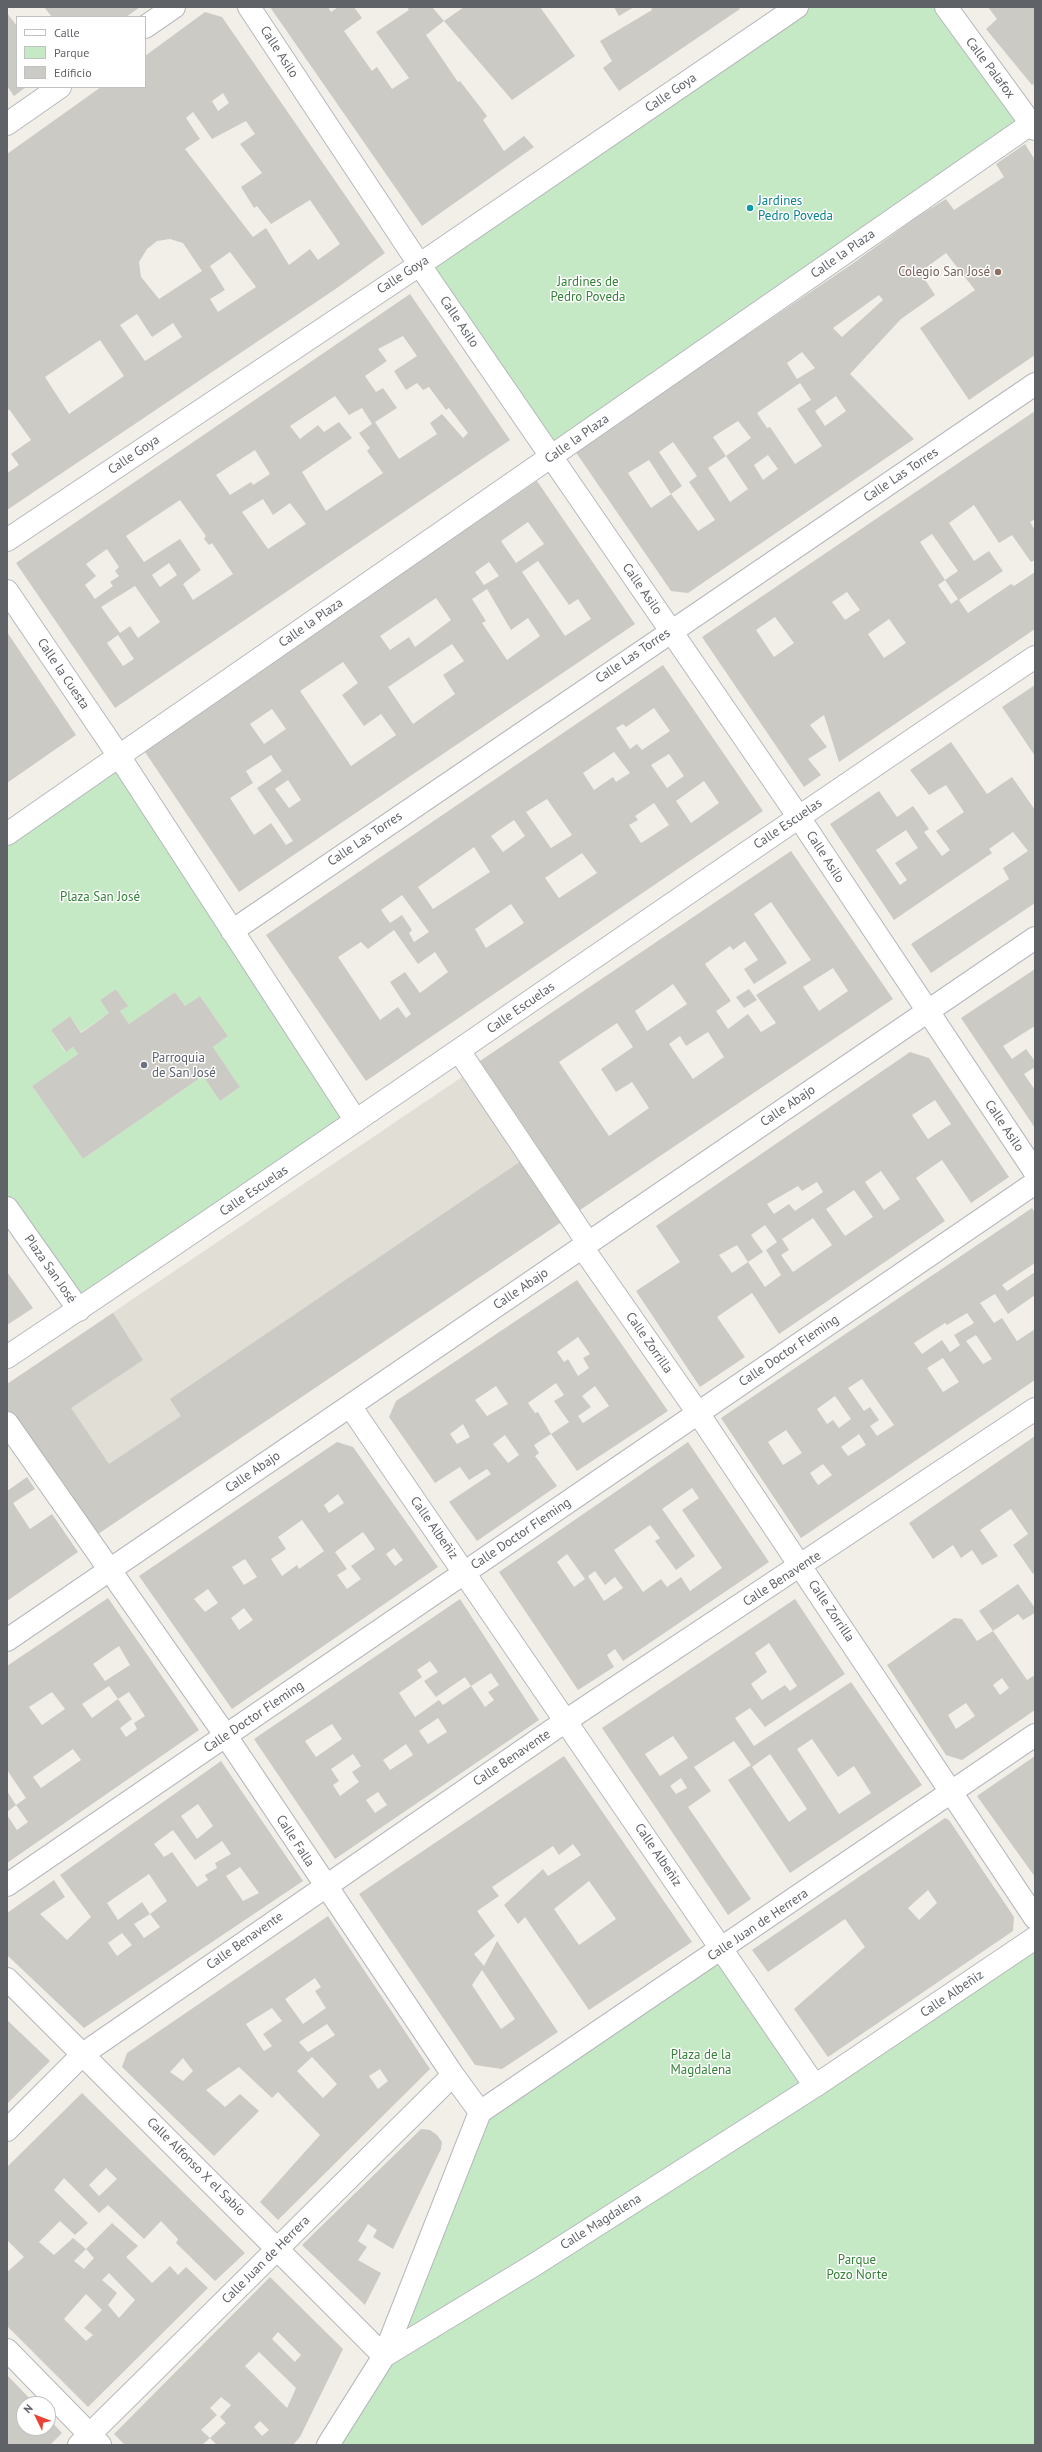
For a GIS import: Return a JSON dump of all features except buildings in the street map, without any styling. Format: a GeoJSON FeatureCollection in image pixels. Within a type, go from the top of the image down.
{"type":"FeatureCollection","features":[{"type":"Feature","properties":{"kind":"street"},"geometry":{"type":"LineString","coordinates":[[146,26],[174,7]]}},
{"type":"Feature","properties":{"kind":"street","name":"Calle Asilo"},"geometry":{"type":"LineString","coordinates":[[249,7],[419,264],[798,816],[927,1012],[1035,1172]]}},
{"type":"Feature","properties":{"kind":"street","name":"Calle Goya"},"geometry":{"type":"LineString","coordinates":[[7,540],[419,264],[797,7]]}},
{"type":"Feature","properties":{"kind":"street","name":"Calle Palafox"},"geometry":{"type":"LineString","coordinates":[[946,7],[1034,124]]}},
{"type":"Feature","properties":{"kind":"street"},"geometry":{"type":"LineString","coordinates":[[7,124],[59,88]]}},
{"type":"Feature","properties":{"kind":"street","name":"Calle la Plaza"},"geometry":{"type":"LineString","coordinates":[[119,756],[1034,124]]}},
{"type":"Feature","properties":{"kind":"street","name":"Calle Las Torres"},"geometry":{"type":"LineString","coordinates":[[232,931],[670,631],[1035,384]]}},
{"type":"Feature","properties":{"kind":"street","name":"Calle la Cuesta"},"geometry":{"type":"LineString","coordinates":[[7,591],[119,756]]}},
{"type":"Feature","properties":{"kind":"street","name":"Calle Escuelas"},"geometry":{"type":"LineString","coordinates":[[7,1357],[79,1310],[356,1122],[798,816],[1035,657]]}},
{"type":"Feature","properties":{"kind":"street"},"geometry":{"type":"LineString","coordinates":[[7,834],[119,756],[356,1122]]}},
{"type":"Feature","properties":{"kind":"street","name":"Calle Abajo"},"geometry":{"type":"LineString","coordinates":[[7,1640],[1035,938]]}},
{"type":"Feature","properties":{"kind":"street","name":"Calle Zorrilla"},"geometry":{"type":"LineString","coordinates":[[459,1051],[585,1245],[1035,1918]]}},
{"type":"Feature","properties":{"kind":"street","name":"Calle Doctor Fleming"},"geometry":{"type":"LineString","coordinates":[[7,1885],[1035,1183]]}},
{"type":"Feature","properties":{"kind":"street","name":"Plaza San José"},"geometry":{"type":"LineString","coordinates":[[7,1208],[79,1310]]}},
{"type":"Feature","properties":{"kind":"street","name":"Calle Albeñiz"},"geometry":{"type":"LineString","coordinates":[[350,1406],[567,1720],[815,2086],[1035,1938]]}},
{"type":"Feature","properties":{"kind":"street","name":"Calle Benavente"},"geometry":{"type":"LineString","coordinates":[[7,2130],[83,2054],[567,1720],[801,1566],[1035,1409]]}},
{"type":"Feature","properties":{"kind":"street","name":"Calle Falla"},"geometry":{"type":"LineString","coordinates":[[7,1423],[108,1571],[226,1736],[325,1886],[453,2075],[480,2112]]}},
{"type":"Feature","properties":{"kind":"street","name":"Calle Juan de Herrera"},"geometry":{"type":"LineString","coordinates":[[480,2112],[722,1950],[1035,1735]]}},
{"type":"Feature","properties":{"kind":"street","name":"Calle Alfonso X el Sabio"},"geometry":{"type":"LineString","coordinates":[[7,1979],[384,2356]]}},
{"type":"Feature","properties":{"kind":"street","name":"Calle Juan de Herrera"},"geometry":{"type":"LineString","coordinates":[[90,2441],[278,2249],[453,2075]]}},
{"type":"Feature","properties":{"kind":"street","name":"Calle Magdalena"},"geometry":{"type":"LineString","coordinates":[[384,2356],[534,2264],[815,2086]]}},
{"type":"Feature","properties":{"kind":"street","name":"Calle Magdalena"},"geometry":{"type":"LineString","coordinates":[[328,2445],[384,2356],[480,2112]]}},
{"type":"Feature","properties":{"kind":"street"},"geometry":{"type":"LineString","coordinates":[[7,2350],[90,2441]]}},
{"type":"Feature","properties":{"kind":"shaded area"},"geometry":{"type":"Polygon","coordinates":[[[462,1077],[563,1221],[92,1538],[7,1384],[462,1077]]]}},
{"type":"Feature","properties":{"kind":"green space","name":"Jardines de Pedro Poveda"},"geometry":{"type":"Polygon","coordinates":[[[797,7],[946,7],[1031,123],[551,457],[422,263],[797,7]]]}},
{"type":"Feature","properties":{"kind":"green space","name":"Plaza San José"},"geometry":{"type":"Polygon","coordinates":[[[119,756],[356,1121],[79,1310],[7,1207],[7,834],[119,756]],[[116,989],[100,1000],[109,1013],[81,1032],[70,1016],[51,1030],[65,1052],[73,1047],[78,1054],[32,1086],[83,1159],[203,1076],[220,1101],[240,1087],[213,1047],[228,1036],[200,996],[185,1006],[175,992],[129,1024],[120,1011],[127,1005],[116,989]]]}},
{"type":"Feature","properties":{"kind":"green space","name":"Parque Pozo Norte"},"geometry":{"type":"Polygon","coordinates":[[[1035,1938],[1035,2445],[328,2445],[384,2356],[480,2112],[722,1950],[814,2084],[1035,1938]]]}},
{"type":"Feature","properties":{"kind":"place","name":"Jardines Pedro Poveda"},"geometry":{"type":"Point","coordinates":[750,208]}},
{"type":"Feature","properties":{"kind":"place","name":"Colegio San José"},"geometry":{"type":"Point","coordinates":[998,272]}},
{"type":"Feature","properties":{"kind":"place","name":"Parroquia de San José"},"geometry":{"type":"Point","coordinates":[144,1065]}},
{"type":"Feature","properties":{"kind":"park label","name":"Plaza de la Magdalena"},"geometry":{"type":"Point","coordinates":[701,2062]}}]}
